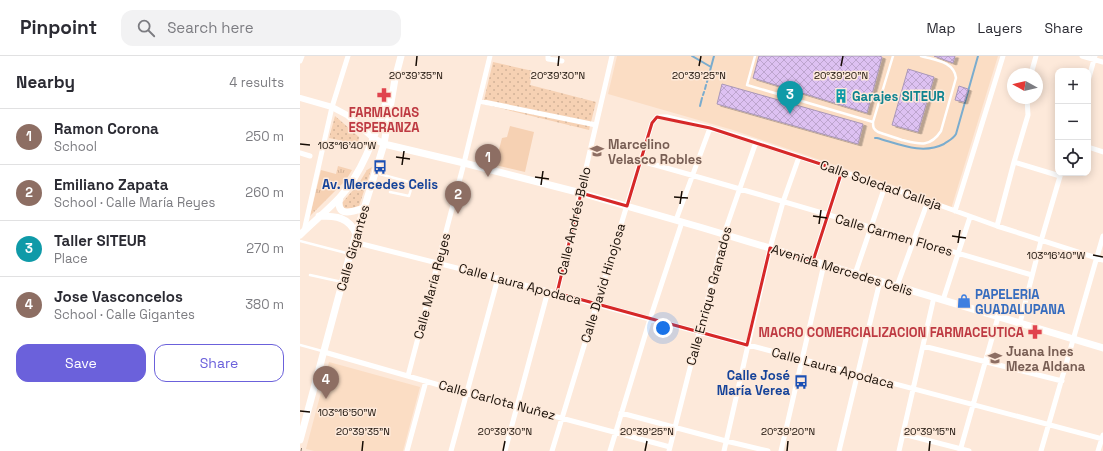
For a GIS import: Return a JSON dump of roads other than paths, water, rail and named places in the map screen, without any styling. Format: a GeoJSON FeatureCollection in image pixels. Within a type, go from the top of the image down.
{"type":"FeatureCollection","features":[{"type":"Feature","properties":{"kind":"main road","name":"Calle Gigantes"},"geometry":{"type":"LineString","coordinates":[[300,440],[302,427],[350,254],[384,144],[395,79],[401,56]]}},
{"type":"Feature","properties":{"kind":"main road"},"geometry":{"type":"LineString","coordinates":[[302,233],[340,196],[356,174],[373,138],[395,79]]}},
{"type":"Feature","properties":{"kind":"main road","name":"Avenida Mercedes Celis"},"geometry":{"type":"LineString","coordinates":[[373,138],[384,144],[464,163],[627,206],[1103,348]]}},
{"type":"Feature","properties":{"kind":"main road"},"geometry":{"type":"LineString","coordinates":[[340,196],[339,206],[344,212],[352,212],[364,208]]}},
{"type":"Feature","properties":{"kind":"main road"},"geometry":{"type":"LineString","coordinates":[[319,216],[334,217],[346,220],[351,224],[356,234]]}},
{"type":"Feature","properties":{"kind":"street"},"geometry":{"type":"LineString","coordinates":[[300,62],[302,56]]}},
{"type":"Feature","properties":{"kind":"street"},"geometry":{"type":"LineString","coordinates":[[302,233],[332,107],[348,56]]}},
{"type":"Feature","properties":{"kind":"street","name":"Calle María Reyes"},"geometry":{"type":"LineString","coordinates":[[408,376],[464,163],[490,56]]}},
{"type":"Feature","properties":{"kind":"street"},"geometry":{"type":"LineString","coordinates":[[548,56],[548,59],[562,61]]}},
{"type":"Feature","properties":{"kind":"street","name":"Calle Andrés Bello"},"geometry":{"type":"LineString","coordinates":[[557,293],[612,56]]}},
{"type":"Feature","properties":{"kind":"street"},"geometry":{"type":"LineString","coordinates":[[955,211],[1003,56]]}},
{"type":"Feature","properties":{"kind":"street"},"geometry":{"type":"LineString","coordinates":[[1033,68],[1036,56]]}},
{"type":"Feature","properties":{"kind":"street"},"geometry":{"type":"LineString","coordinates":[[1082,56],[1095,58],[1103,62]]}},
{"type":"Feature","properties":{"kind":"street"},"geometry":{"type":"LineString","coordinates":[[1091,71],[1095,58]]}},
{"type":"Feature","properties":{"kind":"street"},"geometry":{"type":"LineString","coordinates":[[300,98],[332,107],[347,115],[373,138]]}},
{"type":"Feature","properties":{"kind":"street"},"geometry":{"type":"LineString","coordinates":[[479,101],[596,125]]}},
{"type":"Feature","properties":{"kind":"street"},"geometry":{"type":"LineString","coordinates":[[997,226],[1028,115],[1027,104]]}},
{"type":"Feature","properties":{"kind":"street","name":"Calle Soledad Calleja"},"geometry":{"type":"LineString","coordinates":[[657,117],[667,117],[756,142],[886,186],[970,217],[1103,260]]}},
{"type":"Feature","properties":{"kind":"street","name":"Calle David Hinojosa"},"geometry":{"type":"LineString","coordinates":[[552,451],[652,123],[657,117]]}},
{"type":"Feature","properties":{"kind":"street"},"geometry":{"type":"LineString","coordinates":[[610,451],[693,175],[710,128]]}},
{"type":"Feature","properties":{"kind":"street","name":"Calle Enrique Granados"},"geometry":{"type":"LineString","coordinates":[[669,449],[724,234],[756,142]]}},
{"type":"Feature","properties":{"kind":"street"},"geometry":{"type":"LineString","coordinates":[[1091,148],[1103,152]]}},
{"type":"Feature","properties":{"kind":"street"},"geometry":{"type":"LineString","coordinates":[[300,153],[310,156]]}},
{"type":"Feature","properties":{"kind":"street"},"geometry":{"type":"LineString","coordinates":[[724,451],[770,248],[783,202],[799,157]]}},
{"type":"Feature","properties":{"kind":"street","name":"Calle Carmen Flores"},"geometry":{"type":"LineString","coordinates":[[641,161],[740,188],[1032,276]]}},
{"type":"Feature","properties":{"kind":"street"},"geometry":{"type":"LineString","coordinates":[[1014,162],[1055,173]]}},
{"type":"Feature","properties":{"kind":"street"},"geometry":{"type":"LineString","coordinates":[[813,261],[842,171]]}},
{"type":"Feature","properties":{"kind":"street"},"geometry":{"type":"LineString","coordinates":[[1020,323],[1059,176]]}},
{"type":"Feature","properties":{"kind":"street"},"geometry":{"type":"LineString","coordinates":[[855,274],[886,186]]}},
{"type":"Feature","properties":{"kind":"street"},"geometry":{"type":"LineString","coordinates":[[897,286],[928,201]]}},
{"type":"Feature","properties":{"kind":"street"},"geometry":{"type":"LineString","coordinates":[[943,300],[970,217]]}},
{"type":"Feature","properties":{"kind":"street"},"geometry":{"type":"LineString","coordinates":[[1041,451],[1103,236]]}},
{"type":"Feature","properties":{"kind":"street","name":"Calle Laura Apodaca"},"geometry":{"type":"LineString","coordinates":[[354,242],[548,290],[650,319],[913,389],[1049,425],[1103,437]]}},
{"type":"Feature","properties":{"kind":"street"},"geometry":{"type":"LineString","coordinates":[[781,451],[824,264]]}},
{"type":"Feature","properties":{"kind":"street"},"geometry":{"type":"LineString","coordinates":[[451,451],[498,278]]}},
{"type":"Feature","properties":{"kind":"street"},"geometry":{"type":"LineString","coordinates":[[839,451],[880,281]]}},
{"type":"Feature","properties":{"kind":"street","name":"Calle Andrés Bello"},"geometry":{"type":"LineString","coordinates":[[504,451],[548,290]]}},
{"type":"Feature","properties":{"kind":"street"},"geometry":{"type":"LineString","coordinates":[[899,451],[934,297]]}},
{"type":"Feature","properties":{"kind":"street"},"geometry":{"type":"LineString","coordinates":[[960,450],[998,317]]}},
{"type":"Feature","properties":{"kind":"street"},"geometry":{"type":"LineString","coordinates":[[923,346],[1062,381]]}},
{"type":"Feature","properties":{"kind":"street","name":"Calle Carlota Nuñez"},"geometry":{"type":"LineString","coordinates":[[324,352],[669,449]]}},
{"type":"Feature","properties":{"kind":"street"},"geometry":{"type":"LineString","coordinates":[[407,451],[426,381]]}},
{"type":"Feature","properties":{"kind":"street"},"geometry":{"type":"LineString","coordinates":[[621,413],[768,451]]}},
{"type":"Feature","properties":{"kind":"street"},"geometry":{"type":"LineString","coordinates":[[903,434],[960,450],[969,451]]}},
{"type":"Feature","properties":{"kind":"street"},"geometry":{"type":"LineString","coordinates":[[1098,451],[1103,437]]}},
{"type":"Feature","properties":{"kind":"lane"},"geometry":{"type":"LineString","coordinates":[[755,56],[747,85],[873,122]]}},
{"type":"Feature","properties":{"kind":"lane"},"geometry":{"type":"LineString","coordinates":[[893,56],[872,126],[874,130],[878,132],[918,144],[926,144],[937,137],[941,131],[956,74],[952,67],[948,64],[921,56]]}},
{"type":"Feature","properties":{"kind":"lane"},"geometry":{"type":"LineString","coordinates":[[375,173],[413,183],[409,196],[390,192]]}},
{"type":"Feature","properties":{"kind":"lane"},"geometry":{"type":"LineString","coordinates":[[300,241],[350,254]]}},
{"type":"Feature","properties":{"kind":"lane"},"geometry":{"type":"LineString","coordinates":[[310,275],[343,282]]}},
{"type":"Feature","properties":{"kind":"lane"},"geometry":{"type":"LineString","coordinates":[[300,344],[324,352]]}},
{"type":"Feature","properties":{"kind":"waterway"},"geometry":{"type":"LineString","coordinates":[[692,56],[711,67]]}},
{"type":"Feature","properties":{"kind":"waterway"},"geometry":{"type":"LineString","coordinates":[[707,82],[714,56]]}},
{"type":"Feature","properties":{"kind":"waterway"},"geometry":{"type":"LineString","coordinates":[[875,138],[919,149],[936,147],[952,139],[956,134],[978,56]]}},
{"type":"Feature","properties":{"kind":"waterway"},"geometry":{"type":"LineString","coordinates":[[705,89],[706,85]]}},
{"type":"Feature","properties":{"kind":"waterway"},"geometry":{"type":"LineString","coordinates":[[700,106],[702,98]]}},
{"type":"Feature","properties":{"kind":"place","name":"FARMACIAS ESPERANZA"},"geometry":{"type":"Point","coordinates":[384,95]}},
{"type":"Feature","properties":{"kind":"place","name":"Garajes SITEUR"},"geometry":{"type":"Point","coordinates":[841,96]}},
{"type":"Feature","properties":{"kind":"place","name":"Taller SITEUR"},"geometry":{"type":"Point","coordinates":[790,114]}},
{"type":"Feature","properties":{"kind":"place","name":"Marcelino Velasco Robles"},"geometry":{"type":"Point","coordinates":[597,151]}},
{"type":"Feature","properties":{"kind":"place","name":"Av. Mercedes Celis"},"geometry":{"type":"Point","coordinates":[380,167]}},
{"type":"Feature","properties":{"kind":"place","name":"Ramon Corona"},"geometry":{"type":"Point","coordinates":[488,177]}},
{"type":"Feature","properties":{"kind":"place","name":"Emiliano Zapata"},"geometry":{"type":"Point","coordinates":[458,214]}},
{"type":"Feature","properties":{"kind":"place","name":"PAPELERIA GUADALUPANA"},"geometry":{"type":"Point","coordinates":[964,301]}},
{"type":"Feature","properties":{"kind":"place","name":"MACRO COMERCIALIZACION FARMACEUTICA"},"geometry":{"type":"Point","coordinates":[1035,332]}},
{"type":"Feature","properties":{"kind":"place","name":"Juana Ines Meza Aldana"},"geometry":{"type":"Point","coordinates":[995,358]}},
{"type":"Feature","properties":{"kind":"place","name":"Calle José María Verea"},"geometry":{"type":"Point","coordinates":[801,382]}},
{"type":"Feature","properties":{"kind":"place","name":"Jose Vasconcelos"},"geometry":{"type":"Point","coordinates":[326,399]}}]}
